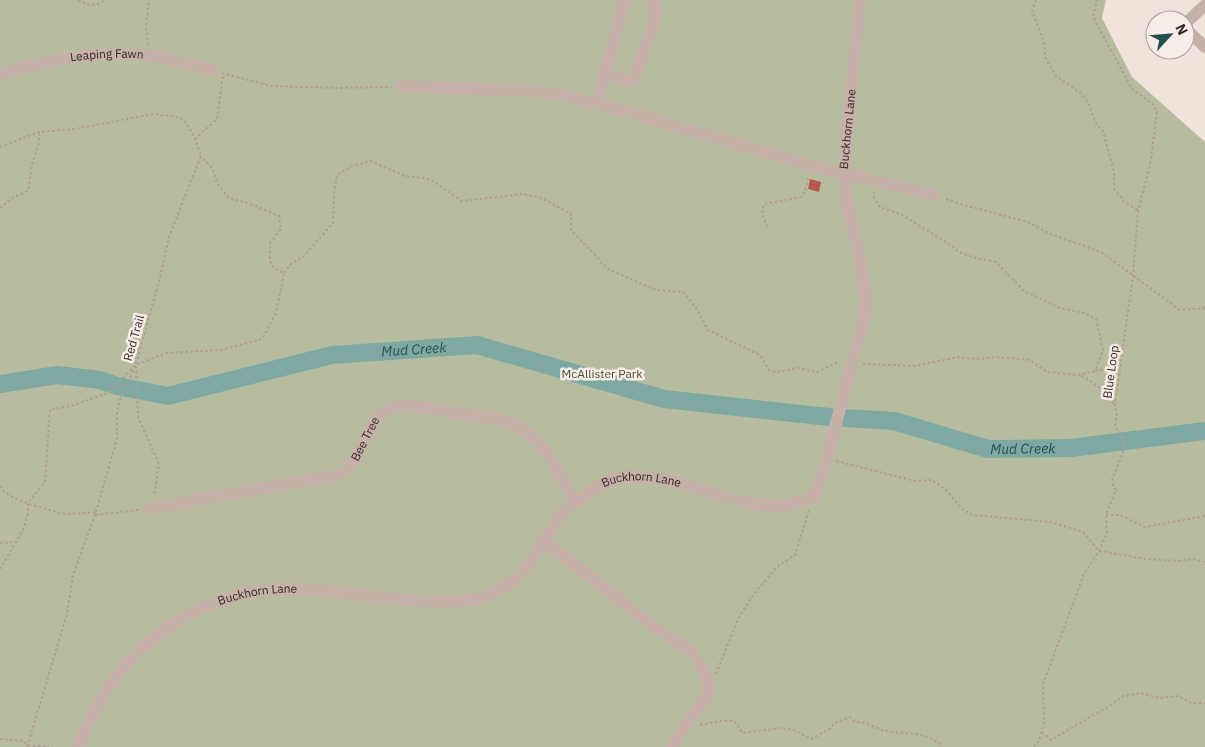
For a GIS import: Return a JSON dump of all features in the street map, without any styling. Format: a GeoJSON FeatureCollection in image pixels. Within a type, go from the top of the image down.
{"type":"FeatureCollection","features":[{"type":"Feature","properties":{"kind":"street"},"geometry":{"type":"LineString","coordinates":[[596,104],[625,0]]}},
{"type":"Feature","properties":{"kind":"street"},"geometry":{"type":"LineString","coordinates":[[604,74],[629,81],[634,79],[654,22],[656,7],[650,0]]}},
{"type":"Feature","properties":{"kind":"street","name":"Buckhorn Lane"},"geometry":{"type":"LineString","coordinates":[[78,747],[102,694],[122,668],[159,632],[200,608],[251,593],[296,588],[438,602],[472,600],[491,593],[514,580],[523,572],[560,516],[575,502],[599,485],[620,478],[662,480],[754,504],[780,506],[814,497],[827,458],[864,319],[866,298],[847,206],[844,174],[860,0]]}},
{"type":"Feature","properties":{"kind":"street"},"geometry":{"type":"LineString","coordinates":[[1195,14],[1205,5]]}},
{"type":"Feature","properties":{"kind":"street"},"geometry":{"type":"LineString","coordinates":[[1195,38],[1205,47]]}},
{"type":"Feature","properties":{"kind":"street","name":"Leaping Fawn"},"geometry":{"type":"LineString","coordinates":[[0,74],[70,56],[109,53],[148,56],[218,71]]}},
{"type":"Feature","properties":{"kind":"street"},"geometry":{"type":"LineString","coordinates":[[401,86],[531,91],[562,95],[812,166],[935,195]]}},
{"type":"Feature","properties":{"kind":"street","name":"Bee Tree"},"geometry":{"type":"LineString","coordinates":[[148,509],[336,475],[349,467],[354,461],[376,418],[392,407],[409,405],[507,420],[520,427],[534,436],[557,470],[575,502]]}},
{"type":"Feature","properties":{"kind":"street"},"geometry":{"type":"LineString","coordinates":[[544,540],[659,631],[690,650],[703,668],[710,690],[682,730],[674,747]]}},
{"type":"Feature","properties":{"kind":"path"},"geometry":{"type":"LineString","coordinates":[[78,0],[89,5],[98,5],[105,0]]}},
{"type":"Feature","properties":{"kind":"path"},"geometry":{"type":"LineString","coordinates":[[148,56],[146,26],[149,0]]}},
{"type":"Feature","properties":{"kind":"path"},"geometry":{"type":"LineString","coordinates":[[1036,0],[1032,11],[1043,40],[1046,59],[1057,77],[1081,93],[1089,104],[1095,122],[1102,131],[1114,172],[1114,188],[1124,202],[1138,210]]}},
{"type":"Feature","properties":{"kind":"path","name":"Blue Loop"},"geometry":{"type":"LineString","coordinates":[[1034,747],[1039,741],[1044,723],[1043,684],[1084,574],[1099,551],[1107,533],[1106,515],[1116,490],[1112,480],[1123,453],[1123,438],[1115,426],[1117,415],[1115,405],[1133,276],[1138,210],[1150,166],[1157,112],[1153,104],[1132,89],[1093,17],[1096,0]]}},
{"type":"Feature","properties":{"kind":"path"},"geometry":{"type":"LineString","coordinates":[[195,139],[217,120],[218,71],[271,86],[336,88],[401,86]]}},
{"type":"Feature","properties":{"kind":"path"},"geometry":{"type":"LineString","coordinates":[[0,147],[39,132],[75,129],[153,114],[179,117],[184,120],[195,139],[201,156],[213,169],[217,183],[229,198],[254,205],[279,216],[281,229],[270,243],[271,266],[284,273]]}},
{"type":"Feature","properties":{"kind":"path"},"geometry":{"type":"LineString","coordinates":[[0,208],[14,197],[28,191],[32,165],[39,142],[39,132]]}},
{"type":"Feature","properties":{"kind":"path","name":"Red Trail"},"geometry":{"type":"LineString","coordinates":[[27,746],[67,614],[72,575],[96,515],[117,439],[119,402],[136,365],[169,237],[201,156]]}},
{"type":"Feature","properties":{"kind":"path"},"geometry":{"type":"LineString","coordinates":[[0,569],[23,530],[28,514],[28,503],[45,482],[50,409],[71,406],[108,393],[136,365],[166,353],[220,350],[262,339],[276,313],[284,273],[291,264],[304,256],[332,223],[337,175],[352,166],[371,161],[405,176],[433,181],[462,200],[522,194],[542,198],[570,214],[571,230],[597,256],[602,264],[612,271],[656,290],[684,292],[697,309],[708,330],[760,355],[769,370],[777,372],[798,368],[817,372],[836,363],[914,366],[958,357],[976,359],[997,357],[1030,360],[1047,372],[1079,375],[1120,366]]}},
{"type":"Feature","properties":{"kind":"path"},"geometry":{"type":"LineString","coordinates":[[767,227],[762,212],[764,204],[801,197],[805,192],[812,166]]}},
{"type":"Feature","properties":{"kind":"path"},"geometry":{"type":"LineString","coordinates":[[876,181],[874,198],[880,207],[902,215],[959,252],[996,262],[1024,291],[1060,308],[1086,313],[1096,320],[1103,350],[1095,372]]}},
{"type":"Feature","properties":{"kind":"path"},"geometry":{"type":"LineString","coordinates":[[935,195],[960,204],[1028,222],[1050,234],[1101,252],[1180,310],[1205,308]]}},
{"type":"Feature","properties":{"kind":"path"},"geometry":{"type":"LineString","coordinates":[[0,486],[2,491],[28,503],[67,514],[80,512],[96,515],[148,509],[156,492],[159,464],[138,416],[136,365]]}},
{"type":"Feature","properties":{"kind":"path"},"geometry":{"type":"LineString","coordinates":[[1079,375],[1088,379],[1103,391],[1115,405]]}},
{"type":"Feature","properties":{"kind":"path"},"geometry":{"type":"LineString","coordinates":[[827,458],[915,481],[932,480],[945,489],[964,510],[972,515],[1051,522],[1083,532],[1099,551],[1145,559],[1180,561],[1193,559],[1205,562]]}},
{"type":"Feature","properties":{"kind":"path"},"geometry":{"type":"LineString","coordinates":[[710,690],[738,618],[754,594],[778,566],[795,555],[814,497]]}},
{"type":"Feature","properties":{"kind":"path"},"geometry":{"type":"LineString","coordinates":[[1106,515],[1120,515],[1145,527],[1205,516]]}},
{"type":"Feature","properties":{"kind":"path"},"geometry":{"type":"LineString","coordinates":[[0,543],[16,542]]}},
{"type":"Feature","properties":{"kind":"path"},"geometry":{"type":"LineString","coordinates":[[1042,732],[1051,740],[1112,705],[1123,696],[1140,693],[1159,698],[1178,696],[1190,704],[1205,703]]}},
{"type":"Feature","properties":{"kind":"path"},"geometry":{"type":"LineString","coordinates":[[701,725],[720,720],[734,721],[743,733],[781,728],[794,730],[810,739],[830,729],[834,723],[850,717],[855,722],[862,722],[887,731],[923,734],[943,747]]}},
{"type":"Feature","properties":{"kind":"path"},"geometry":{"type":"LineString","coordinates":[[0,739],[24,741],[27,746],[49,747]]}},
{"type":"Feature","properties":{"kind":"green space","name":"McAllister Park"},"geometry":{"type":"Polygon","coordinates":[[[0,0],[1106,0],[1102,18],[1132,77],[1205,142],[1205,747],[0,747],[0,0]]]}},
{"type":"Feature","properties":{"kind":"building"},"geometry":{"type":"Polygon","coordinates":[[[810,179],[821,182],[819,192],[808,189],[810,179]]]}},
{"type":"Feature","properties":{"kind":"waterway","name":"Mud Creek"},"geometry":{"type":"LineString","coordinates":[[0,384],[57,375],[100,380],[117,386],[168,396],[332,355],[477,345],[664,399],[829,417]]}},
{"type":"Feature","properties":{"kind":"waterway","name":"Mud Creek"},"geometry":{"type":"LineString","coordinates":[[845,418],[894,421],[988,449],[1071,448],[1205,431]]}}]}
